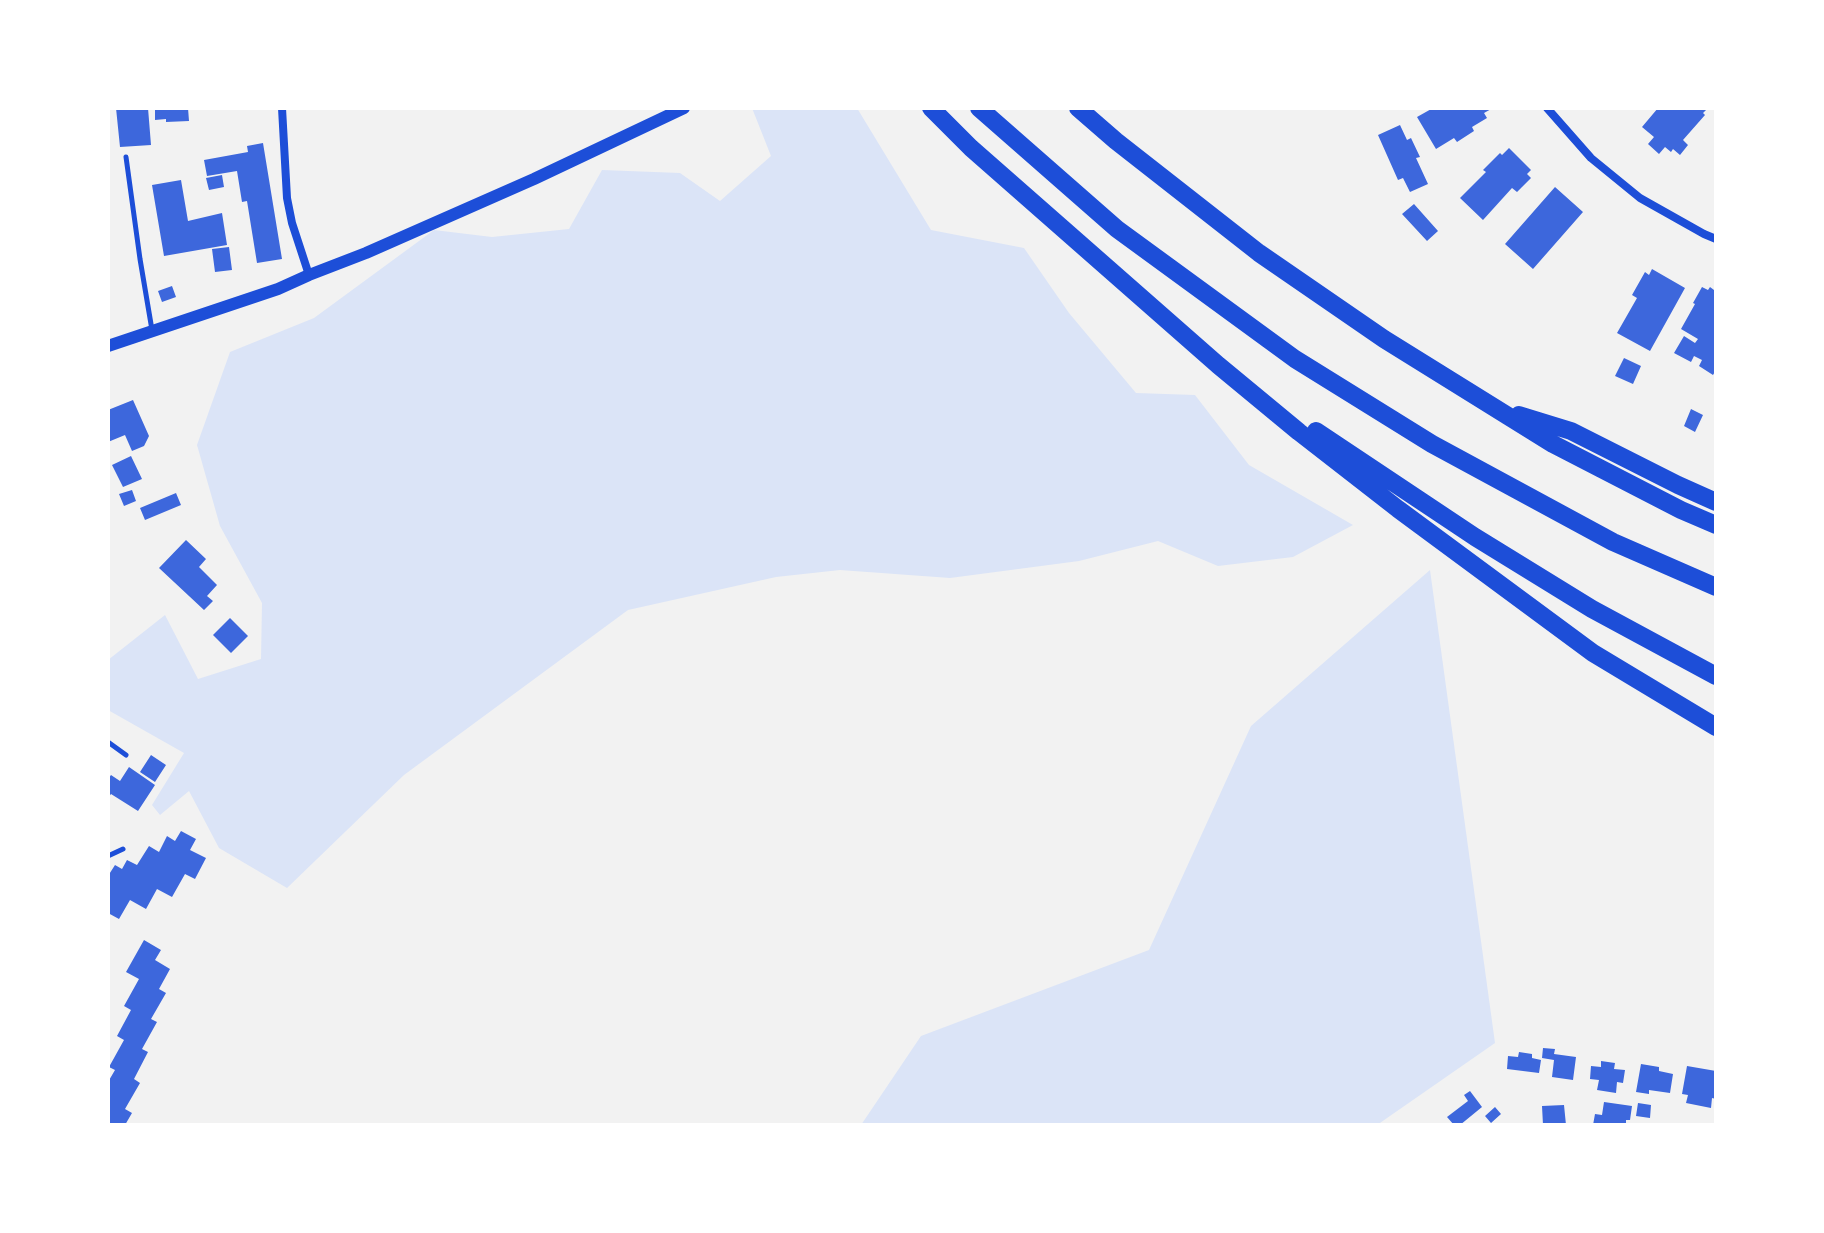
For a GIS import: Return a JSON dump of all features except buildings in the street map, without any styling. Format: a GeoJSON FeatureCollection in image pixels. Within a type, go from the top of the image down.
{"type":"FeatureCollection","features":[{"type":"Feature","properties":{"kind":"highway"},"geometry":{"type":"LineString","coordinates":[[931,108],[971,148],[1299,432],[1581,644],[1716,727]]}},
{"type":"Feature","properties":{"kind":"highway"},"geometry":{"type":"LineString","coordinates":[[979,108],[1117,229],[1295,359],[1432,444],[1613,542],[1716,587]]}},
{"type":"Feature","properties":{"kind":"highway"},"geometry":{"type":"LineString","coordinates":[[1078,108],[1259,253],[1384,339],[1553,444],[1716,525]]}},
{"type":"Feature","properties":{"kind":"highway"},"geometry":{"type":"LineString","coordinates":[[1218,365],[1475,537],[1592,609],[1716,676]]}},
{"type":"Feature","properties":{"kind":"highway"},"geometry":{"type":"LineString","coordinates":[[1493,407],[1571,431],[1716,502]]}},
{"type":"Feature","properties":{"kind":"street"},"geometry":{"type":"LineString","coordinates":[[282,108],[287,198],[309,275]]}},
{"type":"Feature","properties":{"kind":"street"},"geometry":{"type":"LineString","coordinates":[[108,346],[278,289],[366,253],[684,108]]}},
{"type":"Feature","properties":{"kind":"street"},"geometry":{"type":"LineString","coordinates":[[1547,108],[1591,158],[1640,198],[1716,239]]}},
{"type":"Feature","properties":{"kind":"lane"},"geometry":{"type":"LineString","coordinates":[[126,157],[152,331]]}},
{"type":"Feature","properties":{"kind":"lane"},"geometry":{"type":"LineString","coordinates":[[108,742],[126,755]]}},
{"type":"Feature","properties":{"kind":"lane"},"geometry":{"type":"LineString","coordinates":[[108,856],[123,849]]}},
{"type":"Feature","properties":{"kind":"shaded area"},"geometry":{"type":"Polygon","coordinates":[[[752,108],[857,108],[931,230],[1024,248],[1069,313],[1136,393],[1195,395],[1249,465],[1353,525],[1293,557],[1218,566],[1158,541],[1079,561],[950,578],[840,570],[776,577],[628,610],[404,775],[287,888],[219,848],[189,791],[160,815],[152,805],[184,753],[108,710],[108,660],[165,615],[198,679],[261,659],[262,603],[220,526],[197,445],[230,352],[314,318],[434,230],[492,237],[569,229],[602,170],[680,173],[720,201],[771,156],[752,108]]]}},
{"type":"Feature","properties":{"kind":"shaded area"},"geometry":{"type":"Polygon","coordinates":[[[1430,570],[1495,1043],[1377,1125],[861,1125],[921,1036],[1149,950],[1251,726],[1430,570]]]}}]}
